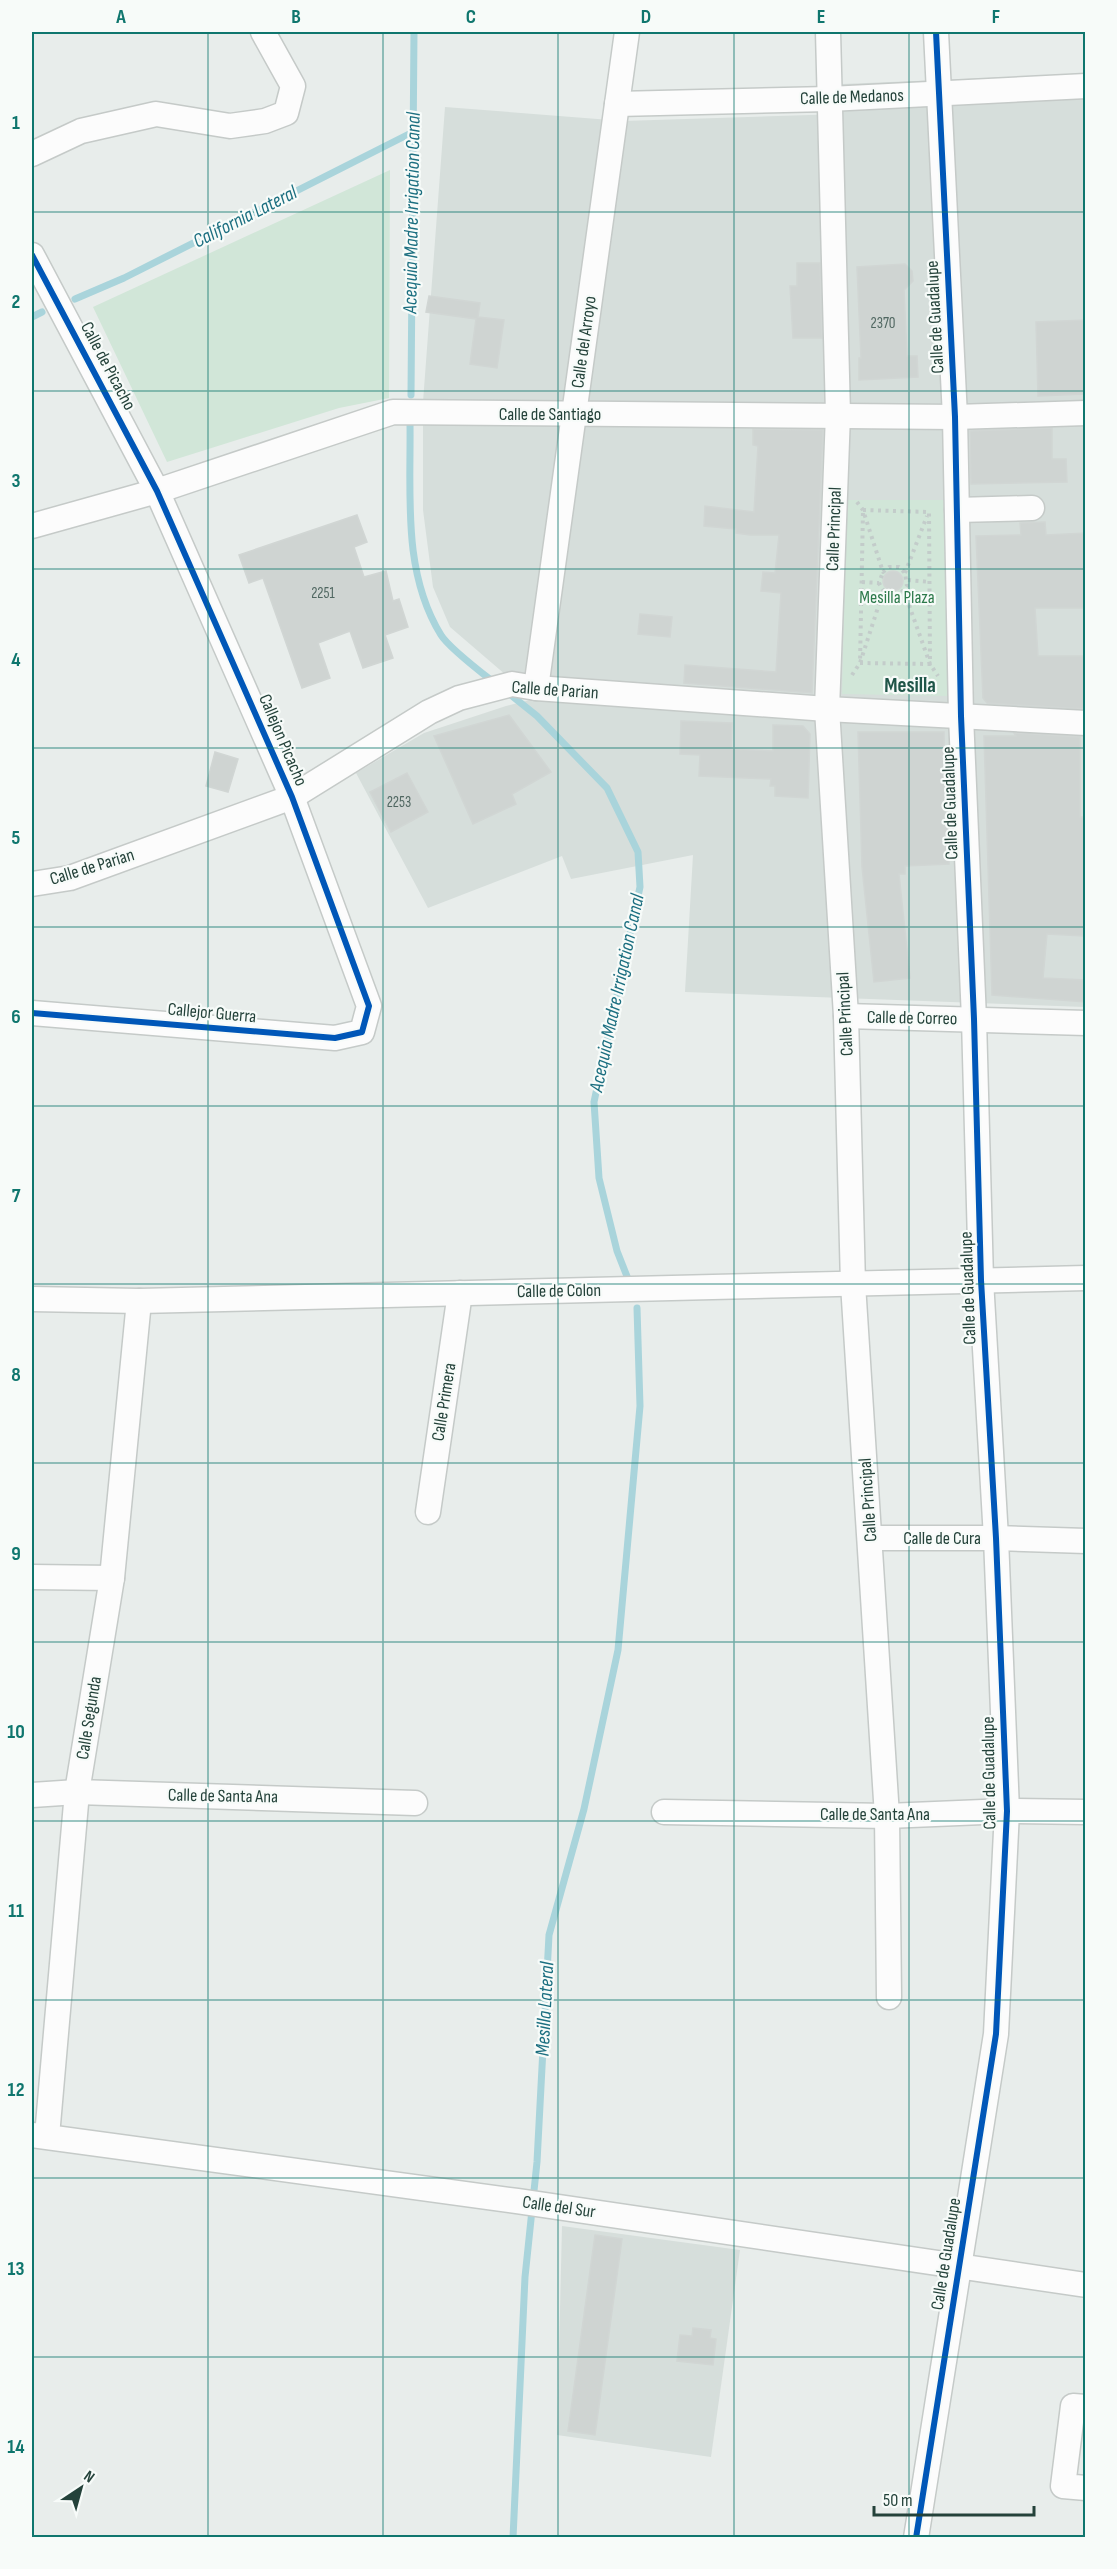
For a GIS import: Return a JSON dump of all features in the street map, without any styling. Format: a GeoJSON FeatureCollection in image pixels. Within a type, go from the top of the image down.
{"type":"FeatureCollection","features":[{"type":"Feature","properties":{"kind":"street"},"geometry":{"type":"LineString","coordinates":[[32,154],[81,131],[156,114],[230,126],[264,121],[286,112],[294,86],[263,32]]}},
{"type":"Feature","properties":{"kind":"street","name":"Calle del Arroyo"},"geometry":{"type":"LineString","coordinates":[[536,688],[627,32]]}},
{"type":"Feature","properties":{"kind":"street","name":"Calle Principal"},"geometry":{"type":"LineString","coordinates":[[828,32],[838,414],[827,709],[846,1016],[853,1284],[871,1538],[886,1816],[889,1997]]}},
{"type":"Feature","properties":{"kind":"street","name":"Calle de Guadalupe"},"geometry":{"type":"LineString","coordinates":[[915,2538],[996,2034],[1006,1811],[996,1538],[981,1280],[974,1019],[961,716],[946,506],[955,417],[936,32]]}},
{"type":"Feature","properties":{"kind":"street","name":"Calle de Medanos"},"geometry":{"type":"LineString","coordinates":[[617,104],[829,99],[1086,86]]}},
{"type":"Feature","properties":{"kind":"street","name":"Calle de Picacho"},"geometry":{"type":"LineString","coordinates":[[32,255],[157,490]]}},
{"type":"Feature","properties":{"kind":"street","name":"Calle de Santiago"},"geometry":{"type":"LineString","coordinates":[[32,526],[157,490],[393,412],[838,414],[955,417],[1086,413]]}},
{"type":"Feature","properties":{"kind":"street","name":"Callejon Picacho"},"geometry":{"type":"LineString","coordinates":[[157,490],[292,797],[369,1006]]}},
{"type":"Feature","properties":{"kind":"street"},"geometry":{"type":"LineString","coordinates":[[946,506],[1032,508]]}},
{"type":"Feature","properties":{"kind":"street","name":"Calle de Parian"},"geometry":{"type":"LineString","coordinates":[[32,884],[70,878],[292,797],[429,712],[479,693],[512,684],[536,688],[827,709],[1086,723]]}},
{"type":"Feature","properties":{"kind":"street","name":"Callejor Guerra"},"geometry":{"type":"LineString","coordinates":[[32,1013],[335,1038],[362,1032],[369,1006]]}},
{"type":"Feature","properties":{"kind":"street","name":"Calle de Correo"},"geometry":{"type":"LineString","coordinates":[[846,1016],[1086,1023]]}},
{"type":"Feature","properties":{"kind":"street","name":"Calle de Colon"},"geometry":{"type":"LineString","coordinates":[[32,1299],[139,1301],[1086,1278]]}},
{"type":"Feature","properties":{"kind":"street","name":"Calle Primera"},"geometry":{"type":"LineString","coordinates":[[428,1512],[460,1293]]}},
{"type":"Feature","properties":{"kind":"street","name":"Calle Segunda"},"geometry":{"type":"LineString","coordinates":[[39,2135],[77,1792],[112,1578],[139,1301]]}},
{"type":"Feature","properties":{"kind":"street","name":"Calle de Cura"},"geometry":{"type":"LineString","coordinates":[[871,1538],[1086,1541]]}},
{"type":"Feature","properties":{"kind":"street"},"geometry":{"type":"LineString","coordinates":[[32,1577],[112,1578]]}},
{"type":"Feature","properties":{"kind":"street","name":"Calle de Santa Ana"},"geometry":{"type":"LineString","coordinates":[[32,1795],[77,1792],[415,1803]]}},
{"type":"Feature","properties":{"kind":"street","name":"Calle de Santa Ana"},"geometry":{"type":"LineString","coordinates":[[664,1812],[886,1816],[1006,1811],[1086,1812]]}},
{"type":"Feature","properties":{"kind":"street","name":"Calle del Sur"},"geometry":{"type":"LineString","coordinates":[[39,2135],[517,2201],[960,2265],[1086,2286]]}},
{"type":"Feature","properties":{"kind":"street"},"geometry":{"type":"LineString","coordinates":[[1086,2407],[1073,2406],[1063,2486],[1086,2488]]}},
{"type":"Feature","properties":{"kind":"path"},"geometry":{"type":"LineString","coordinates":[[856,501],[863,510],[883,572]]}},
{"type":"Feature","properties":{"kind":"path"},"geometry":{"type":"LineString","coordinates":[[863,510],[929,512],[946,506]]}},
{"type":"Feature","properties":{"kind":"path"},"geometry":{"type":"LineString","coordinates":[[860,663],[863,510]]}},
{"type":"Feature","properties":{"kind":"path"},"geometry":{"type":"LineString","coordinates":[[905,573],[929,512]]}},
{"type":"Feature","properties":{"kind":"path"},"geometry":{"type":"LineString","coordinates":[[929,512],[930,664]]}},
{"type":"Feature","properties":{"kind":"path"},"geometry":{"type":"LineString","coordinates":[[889,567],[899,567],[908,580],[904,591],[899,595],[889,596],[883,592],[879,583],[883,572],[889,567]]}},
{"type":"Feature","properties":{"kind":"path"},"geometry":{"type":"LineString","coordinates":[[908,580],[930,582]]}},
{"type":"Feature","properties":{"kind":"path"},"geometry":{"type":"LineString","coordinates":[[862,582],[879,583]]}},
{"type":"Feature","properties":{"kind":"path"},"geometry":{"type":"LineString","coordinates":[[904,591],[930,664],[943,685]]}},
{"type":"Feature","properties":{"kind":"path"},"geometry":{"type":"LineString","coordinates":[[827,709],[860,663],[883,592]]}},
{"type":"Feature","properties":{"kind":"path"},"geometry":{"type":"LineString","coordinates":[[860,663],[930,664]]}},
{"type":"Feature","properties":{"kind":"shaded area"},"geometry":{"type":"Polygon","coordinates":[[[1085,74],[1085,1007],[685,992],[693,855],[571,879],[562,856],[428,908],[356,773],[424,733],[534,699],[450,627],[433,587],[423,510],[423,402],[445,107],[623,121],[841,114],[842,84],[1085,74]]]}},
{"type":"Feature","properties":{"kind":"shaded area"},"geometry":{"type":"Polygon","coordinates":[[[562,2226],[740,2250],[711,2457],[557,2435],[562,2226]]]}},
{"type":"Feature","properties":{"kind":"green space"},"geometry":{"type":"Polygon","coordinates":[[[390,170],[389,398],[339,408],[167,462],[93,307],[390,170]]]}},
{"type":"Feature","properties":{"kind":"green space","name":"Mesilla Plaza"},"geometry":{"type":"Polygon","coordinates":[[[847,500],[949,500],[948,696],[842,694],[847,500]]]}},
{"type":"Feature","properties":{"kind":"building"},"geometry":{"type":"Polygon","coordinates":[[[797,263],[820,263],[822,338],[793,338],[790,286],[797,286],[797,263]]]}},
{"type":"Feature","properties":{"kind":"building"},"geometry":{"type":"Polygon","coordinates":[[[905,264],[912,271],[913,281],[904,290],[907,356],[917,356],[918,377],[859,380],[859,358],[861,358],[857,267],[905,264]]]}},
{"type":"Feature","properties":{"kind":"building"},"geometry":{"type":"Polygon","coordinates":[[[429,296],[480,303],[478,317],[504,320],[497,368],[470,364],[476,319],[426,312],[429,296]]]}},
{"type":"Feature","properties":{"kind":"building"},"geometry":{"type":"Polygon","coordinates":[[[1086,320],[1086,394],[1038,396],[1036,322],[1086,320]]]}},
{"type":"Feature","properties":{"kind":"building"},"geometry":{"type":"Polygon","coordinates":[[[1052,428],[1052,459],[1066,459],[1067,482],[971,484],[970,431],[1052,428]]]}},
{"type":"Feature","properties":{"kind":"building"},"geometry":{"type":"Polygon","coordinates":[[[753,429],[823,430],[812,693],[684,683],[685,665],[776,672],[781,593],[761,591],[763,572],[775,573],[779,535],[750,535],[736,533],[736,529],[704,526],[705,506],[754,512],[758,446],[753,445],[753,429]]]}},
{"type":"Feature","properties":{"kind":"building"},"geometry":{"type":"Polygon","coordinates":[[[357,515],[367,542],[354,547],[364,577],[386,571],[393,601],[399,599],[408,627],[385,635],[393,658],[363,668],[350,631],[318,643],[330,678],[302,688],[263,578],[249,583],[239,555],[357,515]]]}},
{"type":"Feature","properties":{"kind":"building"},"geometry":{"type":"Polygon","coordinates":[[[1045,522],[1046,535],[1086,533],[1086,608],[1035,608],[1038,656],[1086,656],[1086,709],[987,703],[983,698],[976,536],[1021,535],[1020,523],[1045,522]]]}},
{"type":"Feature","properties":{"kind":"building"},"geometry":{"type":"Polygon","coordinates":[[[889,571],[897,571],[903,577],[903,585],[897,591],[889,591],[883,585],[883,577],[889,571]]]}},
{"type":"Feature","properties":{"kind":"building"},"geometry":{"type":"Polygon","coordinates":[[[640,614],[672,617],[670,637],[638,634],[640,614]]]}},
{"type":"Feature","properties":{"kind":"building"},"geometry":{"type":"Polygon","coordinates":[[[509,715],[551,772],[512,794],[516,804],[473,824],[434,736],[509,715]]]}},
{"type":"Feature","properties":{"kind":"building"},"geometry":{"type":"Polygon","coordinates":[[[681,721],[732,723],[731,749],[773,751],[773,725],[803,726],[810,734],[808,798],[775,796],[775,786],[770,786],[771,779],[699,776],[700,755],[680,754],[681,721]]]}},
{"type":"Feature","properties":{"kind":"building"},"geometry":{"type":"Polygon","coordinates":[[[858,732],[944,732],[945,826],[948,826],[949,864],[905,866],[905,874],[899,874],[910,978],[874,982],[862,867],[858,732]]]}},
{"type":"Feature","properties":{"kind":"building"},"geometry":{"type":"Polygon","coordinates":[[[1014,733],[1080,737],[1080,817],[1086,817],[1083,936],[1047,934],[1043,978],[1086,980],[1086,1002],[992,995],[984,736],[1016,736],[1014,733]]]}},
{"type":"Feature","properties":{"kind":"building"},"geometry":{"type":"Polygon","coordinates":[[[215,752],[238,759],[228,792],[206,786],[215,752]]]}},
{"type":"Feature","properties":{"kind":"building"},"geometry":{"type":"Polygon","coordinates":[[[407,773],[428,812],[391,832],[370,792],[407,773]]]}},
{"type":"Feature","properties":{"kind":"building"},"geometry":{"type":"Polygon","coordinates":[[[595,2235],[622,2239],[595,2435],[568,2431],[595,2235]]]}},
{"type":"Feature","properties":{"kind":"building"},"geometry":{"type":"Polygon","coordinates":[[[693,2328],[711,2330],[710,2338],[716,2339],[713,2365],[677,2361],[680,2335],[692,2336],[693,2328]]]}},
{"type":"Feature","properties":{"kind":"waterway","name":"Acequia Madre Irrigation Canal"},"geometry":{"type":"LineString","coordinates":[[411,395],[414,32]]}},
{"type":"Feature","properties":{"kind":"waterway","name":"California Lateral"},"geometry":{"type":"LineString","coordinates":[[75,299],[124,278],[413,132]]}},
{"type":"Feature","properties":{"kind":"waterway","name":"California Lateral"},"geometry":{"type":"LineString","coordinates":[[32,317],[42,312]]}},
{"type":"Feature","properties":{"kind":"waterway","name":"Acequia Madre Irrigation Canal"},"geometry":{"type":"LineString","coordinates":[[410,423],[411,532],[420,585],[441,635],[451,647],[496,684]]}},
{"type":"Feature","properties":{"kind":"waterway","name":"Acequia Madre Irrigation Canal"},"geometry":{"type":"LineString","coordinates":[[507,692],[537,716],[607,788],[638,852],[640,887],[594,1102],[599,1178],[617,1251],[630,1284]]}},
{"type":"Feature","properties":{"kind":"waterway","name":"Mesilla Lateral"},"geometry":{"type":"LineString","coordinates":[[513,2538],[525,2277],[537,2162],[549,1935],[584,1809],[618,1650],[640,1406],[637,1308]]}},
{"type":"Feature","properties":{"kind":"cycle path"},"geometry":{"type":"LineString","coordinates":[[916,2538],[996,2034],[1007,1811],[996,1538],[981,1280],[974,1019],[961,716],[955,417],[936,32]]}},
{"type":"Feature","properties":{"kind":"cycle path"},"geometry":{"type":"LineString","coordinates":[[32,255],[157,491],[292,797],[369,1006],[362,1032],[335,1038],[32,1013]]}},
{"type":"Feature","properties":{"kind":"district","name":"Mesilla"},"geometry":{"type":"Point","coordinates":[910,685]}}]}
